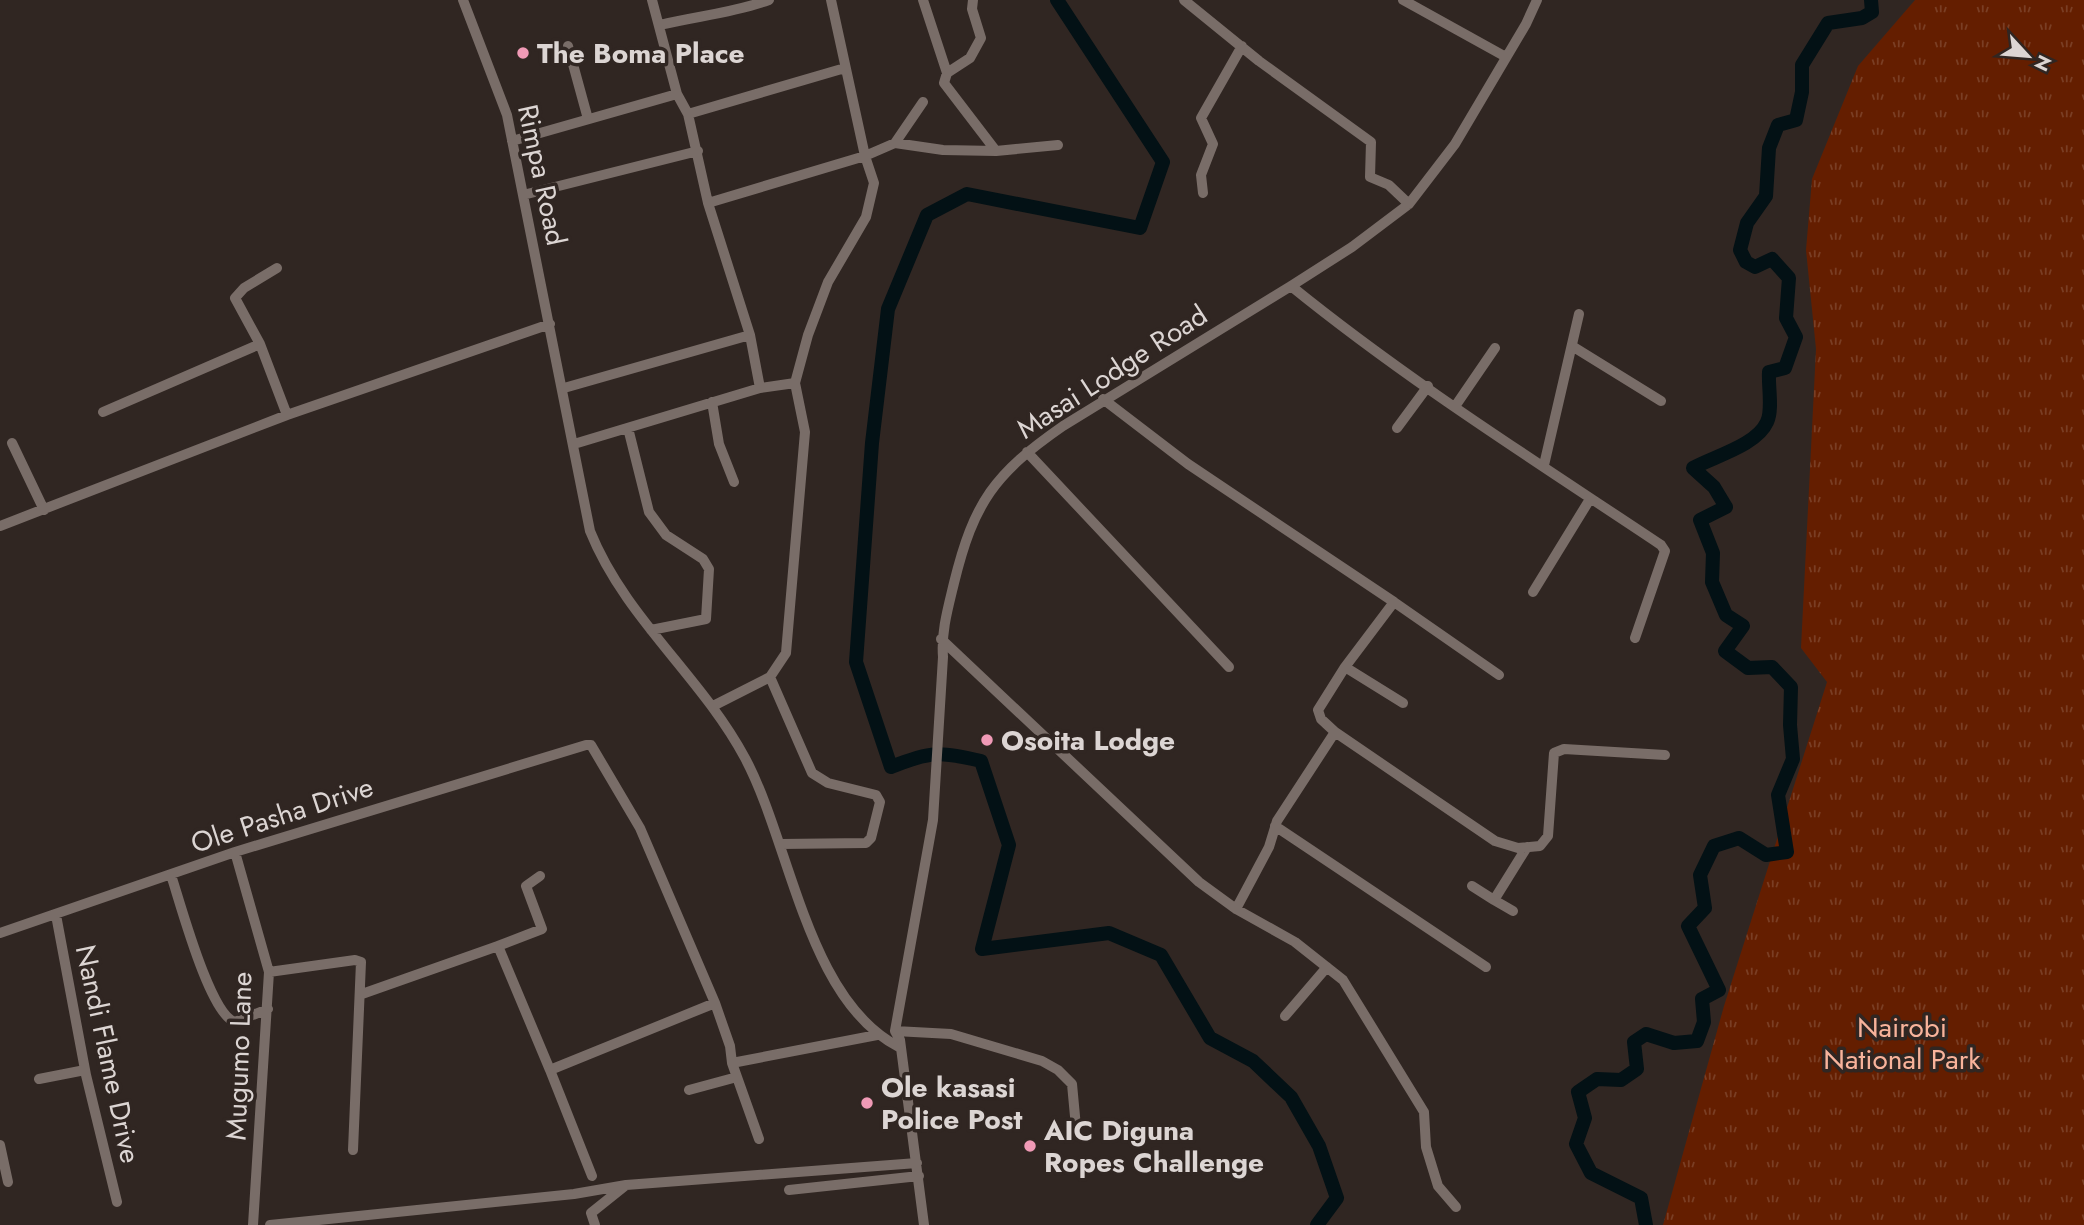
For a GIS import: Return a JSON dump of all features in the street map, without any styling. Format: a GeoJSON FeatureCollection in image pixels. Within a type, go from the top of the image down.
{"type":"FeatureCollection","features":[{"type":"Feature","properties":{"kind":"street","name":"Rimpa Road"},"geometry":{"type":"LineString","coordinates":[[463,0],[499,89],[512,141],[564,388],[590,531],[610,576],[713,706],[768,805],[799,905],[818,950],[838,984],[877,1035]]}},
{"type":"Feature","properties":{"kind":"street"},"geometry":{"type":"LineString","coordinates":[[652,0],[677,94],[688,114],[708,203],[750,335],[760,388]]}},
{"type":"Feature","properties":{"kind":"street"},"geometry":{"type":"LineString","coordinates":[[660,25],[685,18],[703,18],[769,0]]}},
{"type":"Feature","properties":{"kind":"street"},"geometry":{"type":"LineString","coordinates":[[713,706],[769,677],[786,653],[805,432],[795,383],[808,335],[828,282],[866,217],[874,183],[865,156],[831,0]]}},
{"type":"Feature","properties":{"kind":"street"},"geometry":{"type":"LineString","coordinates":[[923,0],[947,73],[944,83],[996,151]]}},
{"type":"Feature","properties":{"kind":"street"},"geometry":{"type":"LineString","coordinates":[[947,73],[970,58],[981,38],[973,0]]}},
{"type":"Feature","properties":{"kind":"street"},"geometry":{"type":"LineString","coordinates":[[1184,0],[1241,47],[1371,142],[1370,177],[1389,185],[1409,204]]}},
{"type":"Feature","properties":{"kind":"street"},"geometry":{"type":"LineString","coordinates":[[1403,0],[1506,57]]}},
{"type":"Feature","properties":{"kind":"street","name":"Masai Lodge Road"},"geometry":{"type":"LineString","coordinates":[[924,1225],[900,1040],[895,1031],[933,820],[942,639],[959,560],[979,504],[1027,452],[1103,399],[1292,286],[1352,247],[1409,204],[1439,169],[1537,0]]}},
{"type":"Feature","properties":{"kind":"street"},"geometry":{"type":"LineString","coordinates":[[568,46],[588,120]]}},
{"type":"Feature","properties":{"kind":"street"},"geometry":{"type":"LineString","coordinates":[[1203,193],[1201,175],[1213,144],[1201,118],[1241,47]]}},
{"type":"Feature","properties":{"kind":"street"},"geometry":{"type":"LineString","coordinates":[[688,114],[845,68]]}},
{"type":"Feature","properties":{"kind":"street"},"geometry":{"type":"LineString","coordinates":[[512,141],[677,94]]}},
{"type":"Feature","properties":{"kind":"street"},"geometry":{"type":"LineString","coordinates":[[895,143],[923,102]]}},
{"type":"Feature","properties":{"kind":"street"},"geometry":{"type":"LineString","coordinates":[[708,203],[865,156],[895,143],[943,150],[996,151],[1058,145]]}},
{"type":"Feature","properties":{"kind":"street"},"geometry":{"type":"LineString","coordinates":[[523,195],[698,151]]}},
{"type":"Feature","properties":{"kind":"street"},"geometry":{"type":"LineString","coordinates":[[277,268],[244,288],[235,298],[260,344],[287,415]]}},
{"type":"Feature","properties":{"kind":"street"},"geometry":{"type":"LineString","coordinates":[[1292,286],[1347,331],[1661,545],[1665,551],[1635,638]]}},
{"type":"Feature","properties":{"kind":"street"},"geometry":{"type":"LineString","coordinates":[[1544,465],[1579,314]]}},
{"type":"Feature","properties":{"kind":"street"},"geometry":{"type":"LineString","coordinates":[[0,526],[287,415],[550,324]]}},
{"type":"Feature","properties":{"kind":"street"},"geometry":{"type":"LineString","coordinates":[[564,388],[750,335]]}},
{"type":"Feature","properties":{"kind":"street"},"geometry":{"type":"LineString","coordinates":[[103,412],[260,344]]}},
{"type":"Feature","properties":{"kind":"street"},"geometry":{"type":"LineString","coordinates":[[1572,346],[1661,401]]}},
{"type":"Feature","properties":{"kind":"street"},"geometry":{"type":"LineString","coordinates":[[1456,405],[1495,348]]}},
{"type":"Feature","properties":{"kind":"street"},"geometry":{"type":"LineString","coordinates":[[574,444],[760,388],[795,383]]}},
{"type":"Feature","properties":{"kind":"street"},"geometry":{"type":"LineString","coordinates":[[1397,428],[1428,386]]}},
{"type":"Feature","properties":{"kind":"street"},"geometry":{"type":"LineString","coordinates":[[1103,399],[1188,464],[1499,675]]}},
{"type":"Feature","properties":{"kind":"street"},"geometry":{"type":"LineString","coordinates":[[712,402],[719,444],[734,482]]}},
{"type":"Feature","properties":{"kind":"street"},"geometry":{"type":"LineString","coordinates":[[628,428],[649,512],[666,535],[702,559],[709,569],[706,619],[651,630]]}},
{"type":"Feature","properties":{"kind":"street"},"geometry":{"type":"LineString","coordinates":[[12,443],[44,510]]}},
{"type":"Feature","properties":{"kind":"street"},"geometry":{"type":"LineString","coordinates":[[1027,452],[1228,667]]}},
{"type":"Feature","properties":{"kind":"street"},"geometry":{"type":"LineString","coordinates":[[1533,592],[1590,499]]}},
{"type":"Feature","properties":{"kind":"street"},"geometry":{"type":"LineString","coordinates":[[1394,602],[1345,667],[1318,710],[1321,719],[1335,732],[1495,841],[1518,848],[1540,846],[1548,836],[1554,752],[1564,749],[1665,755]]}},
{"type":"Feature","properties":{"kind":"street"},"geometry":{"type":"LineString","coordinates":[[942,639],[1159,847],[1236,909],[1294,942],[1343,980],[1424,1112],[1426,1147],[1438,1186],[1455,1207]]}},
{"type":"Feature","properties":{"kind":"street"},"geometry":{"type":"LineString","coordinates":[[1345,667],[1403,703]]}},
{"type":"Feature","properties":{"kind":"street"},"geometry":{"type":"LineString","coordinates":[[769,677],[812,773],[828,783],[876,795],[880,802],[871,838],[866,843],[780,844]]}},
{"type":"Feature","properties":{"kind":"street"},"geometry":{"type":"LineString","coordinates":[[1236,909],[1269,846],[1275,826],[1335,732]]}},
{"type":"Feature","properties":{"kind":"street","name":"Ole Pasha Drive"},"geometry":{"type":"LineString","coordinates":[[0,933],[235,852],[580,746],[591,746],[640,828],[715,1003]]}},
{"type":"Feature","properties":{"kind":"street"},"geometry":{"type":"LineString","coordinates":[[1275,826],[1486,967]]}},
{"type":"Feature","properties":{"kind":"street"},"geometry":{"type":"LineString","coordinates":[[1494,900],[1527,847]]}},
{"type":"Feature","properties":{"kind":"street","name":"Mugumo Lane"},"geometry":{"type":"LineString","coordinates":[[235,852],[269,972],[254,1225]]}},
{"type":"Feature","properties":{"kind":"street"},"geometry":{"type":"LineString","coordinates":[[171,875],[212,996],[225,1017],[235,1022],[268,1009]]}},
{"type":"Feature","properties":{"kind":"street"},"geometry":{"type":"LineString","coordinates":[[362,994],[542,929],[526,886],[540,876]]}},
{"type":"Feature","properties":{"kind":"street"},"geometry":{"type":"LineString","coordinates":[[1472,886],[1513,911]]}},
{"type":"Feature","properties":{"kind":"street","name":"Nandi Flame Drive"},"geometry":{"type":"LineString","coordinates":[[56,915],[85,1070],[117,1202]]}},
{"type":"Feature","properties":{"kind":"street"},"geometry":{"type":"LineString","coordinates":[[498,946],[592,1176]]}},
{"type":"Feature","properties":{"kind":"street"},"geometry":{"type":"LineString","coordinates":[[269,972],[355,960],[363,967],[354,1150]]}},
{"type":"Feature","properties":{"kind":"street"},"geometry":{"type":"LineString","coordinates":[[1285,1016],[1327,967]]}},
{"type":"Feature","properties":{"kind":"street"},"geometry":{"type":"LineString","coordinates":[[550,1070],[715,1003],[730,1046],[732,1063],[759,1139]]}},
{"type":"Feature","properties":{"kind":"street"},"geometry":{"type":"LineString","coordinates":[[895,1031],[951,1034],[1041,1061],[1058,1070],[1072,1084],[1076,1128]]}},
{"type":"Feature","properties":{"kind":"street"},"geometry":{"type":"LineString","coordinates":[[732,1063],[877,1035],[899,1047]]}},
{"type":"Feature","properties":{"kind":"street"},"geometry":{"type":"LineString","coordinates":[[39,1079],[85,1070]]}},
{"type":"Feature","properties":{"kind":"street"},"geometry":{"type":"LineString","coordinates":[[689,1090],[737,1077]]}},
{"type":"Feature","properties":{"kind":"street"},"geometry":{"type":"LineString","coordinates":[[0,1145],[8,1182]]}},
{"type":"Feature","properties":{"kind":"street"},"geometry":{"type":"LineString","coordinates":[[270,1225],[575,1194],[626,1185],[917,1163]]}},
{"type":"Feature","properties":{"kind":"street"},"geometry":{"type":"LineString","coordinates":[[789,1190],[919,1176]]}},
{"type":"Feature","properties":{"kind":"street"},"geometry":{"type":"LineString","coordinates":[[595,1225],[591,1213],[626,1185]]}},
{"type":"Feature","properties":{"kind":"green space","name":"Nairobi National Park"},"geometry":{"type":"Polygon","coordinates":[[[1915,0],[2084,0],[2084,1225],[1663,1225],[1724,1006],[1827,682],[1801,648],[1816,349],[1806,250],[1812,179],[1858,66],[1915,0]]]}},
{"type":"Feature","properties":{"kind":"waterway"},"geometry":{"type":"LineString","coordinates":[[1057,0],[1163,162],[1140,228],[967,194],[927,215],[888,309],[872,443],[856,662],[891,767],[936,754],[981,761],[1009,845],[982,949],[1109,933],[1161,955],[1210,1038],[1253,1061],[1291,1097],[1319,1146],[1337,1198],[1317,1225]]}},
{"type":"Feature","properties":{"kind":"waterway"},"geometry":{"type":"LineString","coordinates":[[1646,1225],[1641,1198],[1591,1173],[1576,1144],[1585,1118],[1578,1092],[1597,1079],[1621,1080],[1637,1069],[1634,1042],[1646,1034],[1674,1043],[1697,1041],[1704,1022],[1702,999],[1719,990],[1688,926],[1705,908],[1700,875],[1714,846],[1739,838],[1766,855],[1787,852],[1778,795],[1793,759],[1791,687],[1772,667],[1748,668],[1725,651],[1743,626],[1726,615],[1712,582],[1713,553],[1700,520],[1726,507],[1714,487],[1693,468],[1754,437],[1762,430],[1769,417],[1769,372],[1785,368],[1796,337],[1786,318],[1789,278],[1772,259],[1755,267],[1746,262],[1740,250],[1747,223],[1766,196],[1769,148],[1778,125],[1796,120],[1802,92],[1802,65],[1828,23],[1862,18],[1872,12],[1871,0]]}},
{"type":"Feature","properties":{"kind":"place","name":"The Boma Place"},"geometry":{"type":"Point","coordinates":[523,53]}},
{"type":"Feature","properties":{"kind":"place","name":"Osoita Lodge"},"geometry":{"type":"Point","coordinates":[987,740]}},
{"type":"Feature","properties":{"kind":"place","name":"Ole kasasi Police Post"},"geometry":{"type":"Point","coordinates":[867,1103]}},
{"type":"Feature","properties":{"kind":"place","name":"AIC Diguna Ropes Challenge"},"geometry":{"type":"Point","coordinates":[1030,1146]}}]}
